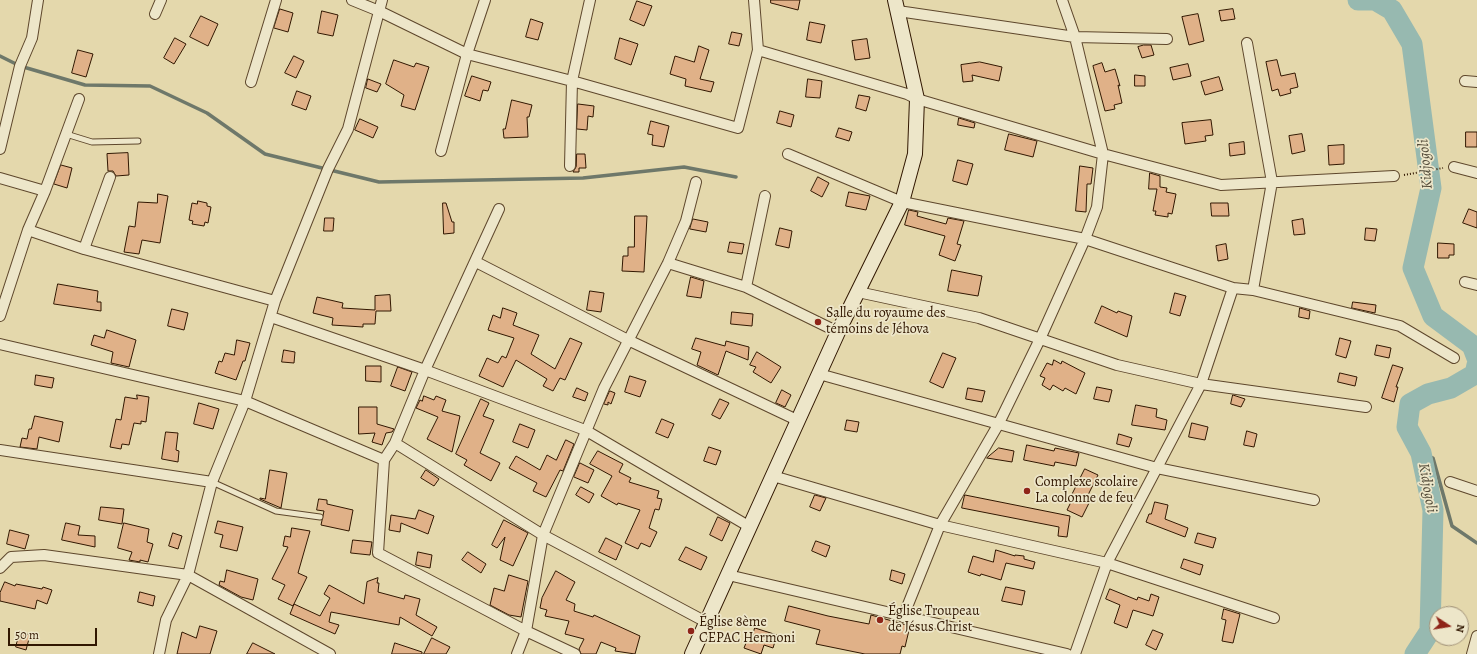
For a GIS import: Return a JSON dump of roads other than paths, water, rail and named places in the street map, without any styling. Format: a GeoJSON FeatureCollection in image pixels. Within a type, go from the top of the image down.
{"type":"FeatureCollection","features":[{"type":"Feature","properties":{"kind":"street"},"geometry":{"type":"LineString","coordinates":[[0,149],[20,66],[32,38],[38,0]]}},
{"type":"Feature","properties":{"kind":"street"},"geometry":{"type":"LineString","coordinates":[[155,14],[161,0]]}},
{"type":"Feature","properties":{"kind":"street"},"geometry":{"type":"LineString","coordinates":[[252,82],[276,0]]}},
{"type":"Feature","properties":{"kind":"street"},"geometry":{"type":"LineString","coordinates":[[352,0],[379,11],[467,54],[572,81],[738,128],[758,50],[754,0]]}},
{"type":"Feature","properties":{"kind":"street"},"geometry":{"type":"LineString","coordinates":[[159,654],[166,620],[188,575],[212,482],[245,401],[275,300],[328,169],[348,129],[382,0]]}},
{"type":"Feature","properties":{"kind":"street"},"geometry":{"type":"LineString","coordinates":[[441,151],[467,54],[485,0]]}},
{"type":"Feature","properties":{"kind":"street"},"geometry":{"type":"LineString","coordinates":[[570,166],[572,81],[590,0]]}},
{"type":"Feature","properties":{"kind":"street"},"geometry":{"type":"LineString","coordinates":[[904,617],[940,525],[998,425],[1040,339],[1085,239],[1097,207],[1103,154],[1075,37],[1062,0]]}},
{"type":"Feature","properties":{"kind":"street"},"geometry":{"type":"LineString","coordinates":[[692,654],[838,332],[902,202],[915,154],[917,99],[896,5],[1075,37],[1167,39]]}},
{"type":"Feature","properties":{"kind":"street"},"geometry":{"type":"LineString","coordinates":[[1247,43],[1272,182],[1253,290]]}},
{"type":"Feature","properties":{"kind":"street"},"geometry":{"type":"LineString","coordinates":[[758,50],[1103,154],[1221,185],[1394,176]]}},
{"type":"Feature","properties":{"kind":"street"},"geometry":{"type":"LineString","coordinates":[[1465,81],[1477,82]]}},
{"type":"Feature","properties":{"kind":"street"},"geometry":{"type":"LineString","coordinates":[[0,316],[28,230],[45,191],[79,99]]}},
{"type":"Feature","properties":{"kind":"street"},"geometry":{"type":"LineString","coordinates":[[788,154],[902,202],[1085,239],[1233,288],[1253,290],[1400,326],[1454,358]]}},
{"type":"Feature","properties":{"kind":"street"},"geometry":{"type":"LineString","coordinates":[[1454,167],[1477,173]]}},
{"type":"Feature","properties":{"kind":"street"},"geometry":{"type":"LineString","coordinates":[[84,249],[110,177]]}},
{"type":"Feature","properties":{"kind":"street"},"geometry":{"type":"LineString","coordinates":[[0,178],[45,191]]}},
{"type":"Feature","properties":{"kind":"street"},"geometry":{"type":"LineString","coordinates":[[518,654],[526,631],[544,535],[585,430],[628,340],[668,263],[686,221],[696,182]]}},
{"type":"Feature","properties":{"kind":"street"},"geometry":{"type":"LineString","coordinates":[[746,287],[765,196]]}},
{"type":"Feature","properties":{"kind":"street"},"geometry":{"type":"LineString","coordinates":[[500,209],[426,370],[395,443],[384,460],[378,553],[526,631],[575,654]]}},
{"type":"Feature","properties":{"kind":"street"},"geometry":{"type":"LineString","coordinates":[[28,230],[84,249],[275,300]]}},
{"type":"Feature","properties":{"kind":"street"},"geometry":{"type":"LineString","coordinates":[[476,262],[628,340],[798,421]]}},
{"type":"Feature","properties":{"kind":"street"},"geometry":{"type":"LineString","coordinates":[[668,263],[746,287],[838,332]]}},
{"type":"Feature","properties":{"kind":"street"},"geometry":{"type":"LineString","coordinates":[[1465,282],[1477,285]]}},
{"type":"Feature","properties":{"kind":"street"},"geometry":{"type":"LineString","coordinates":[[1075,654],[1107,563],[1201,384],[1233,288]]}},
{"type":"Feature","properties":{"kind":"street"},"geometry":{"type":"LineString","coordinates":[[858,292],[979,318],[1117,365],[1201,384],[1366,407]]}},
{"type":"Feature","properties":{"kind":"street"},"geometry":{"type":"LineString","coordinates":[[271,317],[426,370],[585,430],[750,527]]}},
{"type":"Feature","properties":{"kind":"street"},"geometry":{"type":"LineString","coordinates":[[0,344],[245,401],[384,460]]}},
{"type":"Feature","properties":{"kind":"street"},"geometry":{"type":"LineString","coordinates":[[819,374],[1157,468],[1314,500]]}},
{"type":"Feature","properties":{"kind":"street"},"geometry":{"type":"LineString","coordinates":[[395,443],[544,535],[706,622]]}},
{"type":"Feature","properties":{"kind":"street"},"geometry":{"type":"LineString","coordinates":[[0,450],[212,482]]}},
{"type":"Feature","properties":{"kind":"street"},"geometry":{"type":"LineString","coordinates":[[773,476],[940,525],[1107,563],[1274,618]]}},
{"type":"Feature","properties":{"kind":"street"},"geometry":{"type":"LineString","coordinates":[[1450,482],[1477,491]]}},
{"type":"Feature","properties":{"kind":"street"},"geometry":{"type":"LineString","coordinates":[[1,564],[11,557],[44,555],[188,575],[330,654]]}},
{"type":"Feature","properties":{"kind":"street"},"geometry":{"type":"LineString","coordinates":[[728,574],[904,617],[1067,654]]}},
{"type":"Feature","properties":{"kind":"street"},"geometry":{"type":"LineString","coordinates":[[1472,654],[1477,636]]}},
{"type":"Feature","properties":{"kind":"lane"},"geometry":{"type":"LineString","coordinates":[[66,134],[92,142],[138,141]]}},
{"type":"Feature","properties":{"kind":"lane"},"geometry":{"type":"LineString","coordinates":[[212,482],[276,511],[320,517]]}},
{"type":"Feature","properties":{"kind":"waterway","name":"Kidjogoli"},"geometry":{"type":"LineString","coordinates":[[1358,0],[1375,0],[1392,10],[1412,44],[1431,188],[1413,268],[1433,316],[1472,345],[1477,358]]}},
{"type":"Feature","properties":{"kind":"waterway"},"geometry":{"type":"LineString","coordinates":[[0,56],[20,66],[85,85],[150,86],[207,113],[265,154],[379,182],[583,178],[684,167],[736,177]]}},
{"type":"Feature","properties":{"kind":"waterway","name":"Kidjogoli"},"geometry":{"type":"LineString","coordinates":[[1415,654],[1430,631],[1433,510],[1421,453],[1407,427],[1410,404],[1428,394],[1451,388],[1475,374],[1477,365]]}},
{"type":"Feature","properties":{"kind":"waterway"},"geometry":{"type":"LineString","coordinates":[[1421,453],[1433,458],[1452,526],[1477,543]]}},
{"type":"Feature","properties":{"kind":"place","name":"Salle du royaume des témoins de Jéhova"},"geometry":{"type":"Point","coordinates":[818,322]}},
{"type":"Feature","properties":{"kind":"place","name":"Complexe scolaire La colonne de feu"},"geometry":{"type":"Point","coordinates":[1027,491]}},
{"type":"Feature","properties":{"kind":"place","name":"Église Troupeau de Jésus Christ"},"geometry":{"type":"Point","coordinates":[880,620]}},
{"type":"Feature","properties":{"kind":"place","name":"Église 8ème CEPAC Hermoni"},"geometry":{"type":"Point","coordinates":[691,631]}}]}
